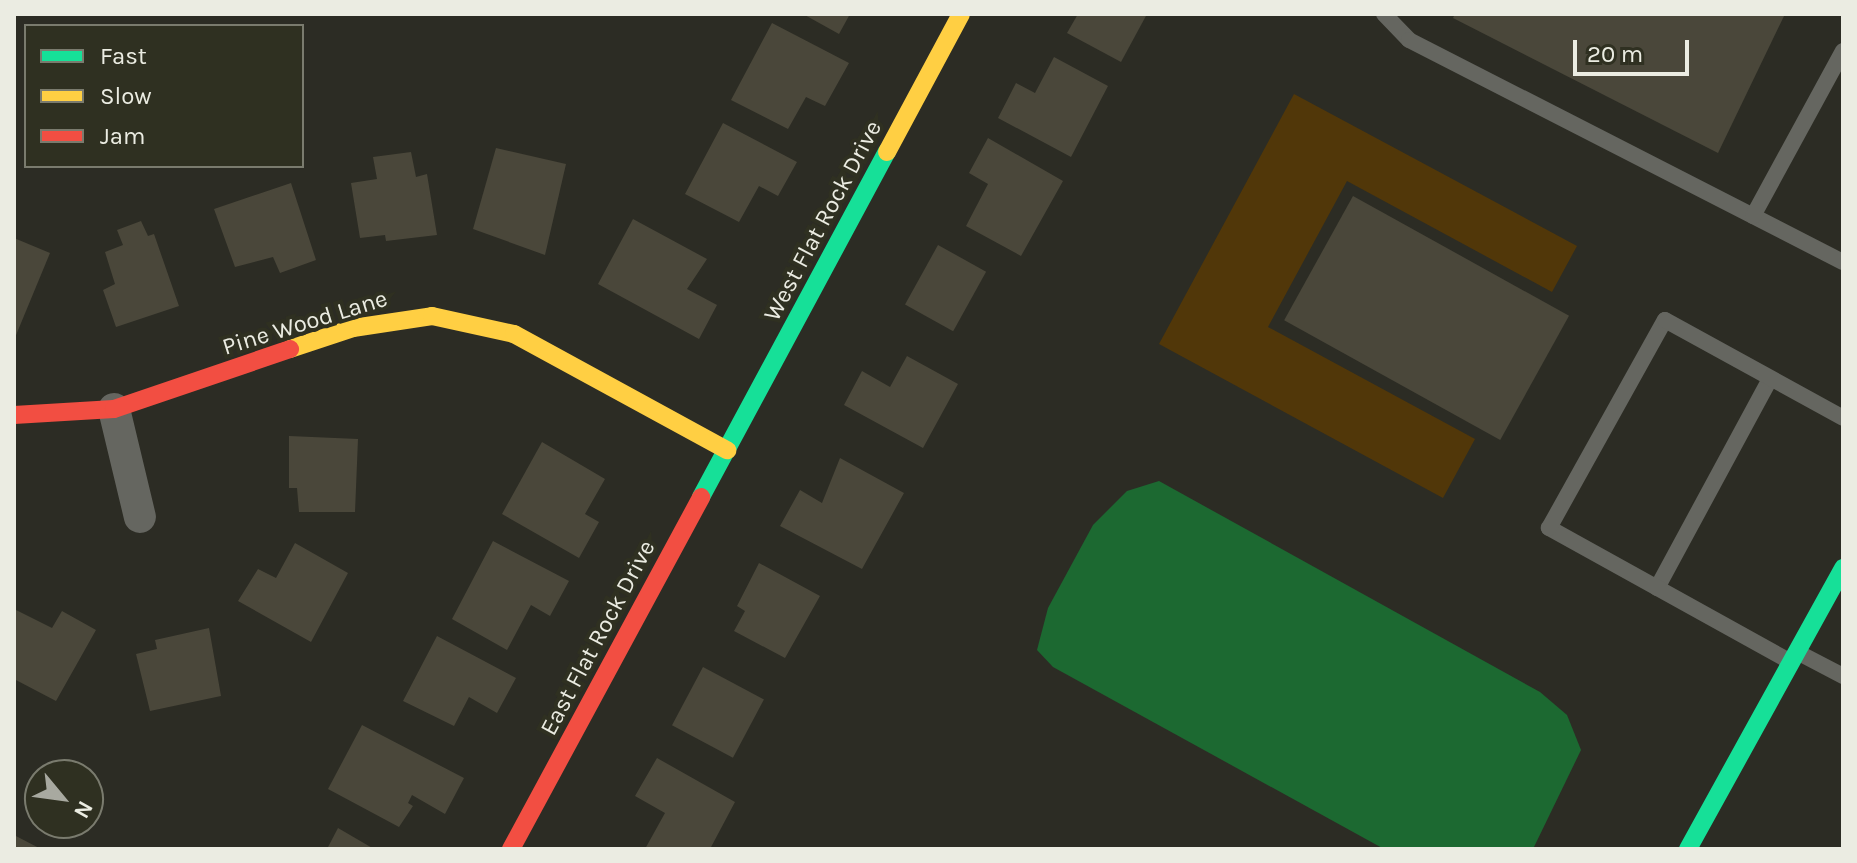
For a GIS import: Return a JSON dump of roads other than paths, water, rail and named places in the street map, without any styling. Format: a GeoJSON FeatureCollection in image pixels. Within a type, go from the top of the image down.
{"type":"FeatureCollection","features":[{"type":"Feature","properties":{"kind":"street","name":"West Flat Rock Drive"},"geometry":{"type":"LineString","coordinates":[[727,450],[961,14]]}},
{"type":"Feature","properties":{"kind":"street","name":"Pine Wood Lane"},"geometry":{"type":"LineString","coordinates":[[14,415],[114,409],[353,328],[432,316],[514,334],[727,450]]}},
{"type":"Feature","properties":{"kind":"street"},"geometry":{"type":"LineString","coordinates":[[114,409],[140,517]]}},
{"type":"Feature","properties":{"kind":"street","name":"East Flat Rock Drive"},"geometry":{"type":"LineString","coordinates":[[511,849],[727,450]]}},
{"type":"Feature","properties":{"kind":"street"},"geometry":{"type":"LineString","coordinates":[[1688,849],[1843,568]]}},
{"type":"Feature","properties":{"kind":"lane"},"geometry":{"type":"LineString","coordinates":[[1384,14],[1409,40],[1843,262]]}},
{"type":"Feature","properties":{"kind":"lane"},"geometry":{"type":"LineString","coordinates":[[1753,216],[1843,51]]}},
{"type":"Feature","properties":{"kind":"lane"},"geometry":{"type":"LineString","coordinates":[[1843,418],[1665,320],[1549,528],[1657,588],[1794,657],[1843,676]]}},
{"type":"Feature","properties":{"kind":"lane"},"geometry":{"type":"LineString","coordinates":[[1657,588],[1770,379]]}}]}
